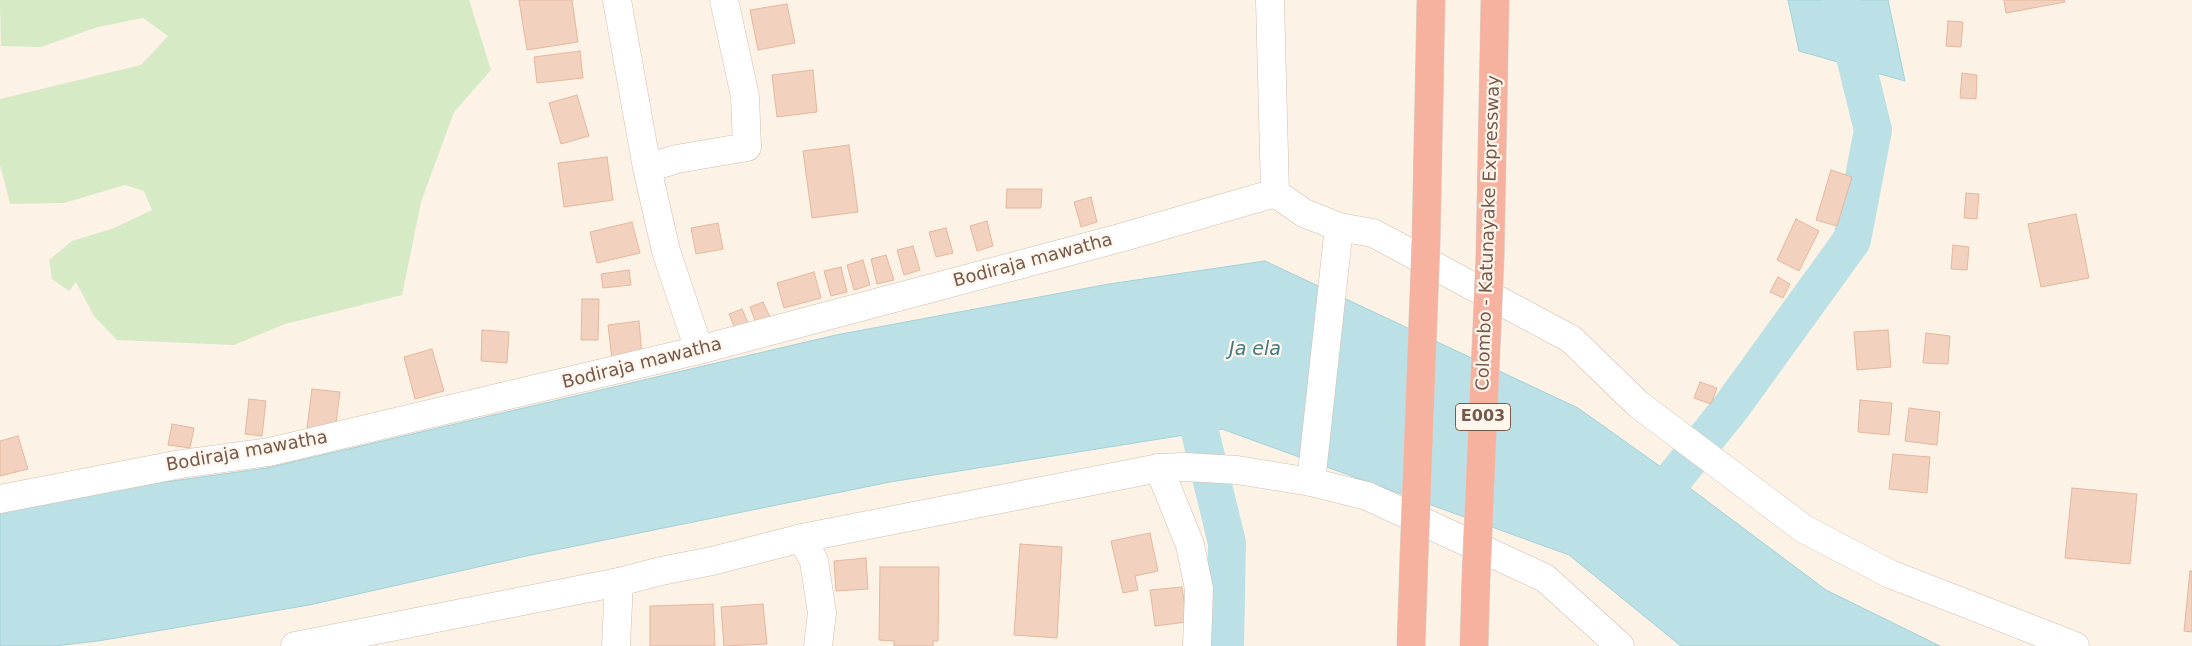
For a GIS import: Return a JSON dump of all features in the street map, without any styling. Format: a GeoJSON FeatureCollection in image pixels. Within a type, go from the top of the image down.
{"type":"FeatureCollection","features":[{"type":"Feature","properties":{"kind":"highway"},"geometry":{"type":"LineString","coordinates":[[1410,646],[1426,241],[1432,0]]}},
{"type":"Feature","properties":{"kind":"highway","name":"Colombo - Katunayake Expressway"},"geometry":{"type":"LineString","coordinates":[[1474,646],[1490,257],[1495,0]]}},
{"type":"Feature","properties":{"kind":"street"},"geometry":{"type":"LineString","coordinates":[[617,0],[647,168],[666,251],[699,350]]}},
{"type":"Feature","properties":{"kind":"street"},"geometry":{"type":"LineString","coordinates":[[647,168],[677,159],[747,147],[745,96],[724,0]]}},
{"type":"Feature","properties":{"kind":"street"},"geometry":{"type":"LineString","coordinates":[[1270,0],[1275,193],[1304,213],[1339,227],[1373,232],[1571,339],[1638,404],[1804,529],[1890,574],[2075,646]]}},
{"type":"Feature","properties":{"kind":"street","name":"Bodiraja mawatha"},"geometry":{"type":"LineString","coordinates":[[0,499],[181,464],[269,452],[699,350],[1120,238],[1275,193]]}},
{"type":"Feature","properties":{"kind":"street"},"geometry":{"type":"LineString","coordinates":[[1311,482],[1339,227]]}},
{"type":"Feature","properties":{"kind":"street"},"geometry":{"type":"LineString","coordinates":[[296,646],[619,582],[661,570],[712,561],[802,538],[1159,468],[1185,467],[1237,470],[1311,482],[1367,496],[1546,578],[1620,646]]}},
{"type":"Feature","properties":{"kind":"street"},"geometry":{"type":"LineString","coordinates":[[1159,468],[1190,545],[1199,589],[1197,646]]}},
{"type":"Feature","properties":{"kind":"street"},"geometry":{"type":"LineString","coordinates":[[802,538],[814,561],[822,613],[818,646]]}},
{"type":"Feature","properties":{"kind":"street"},"geometry":{"type":"LineString","coordinates":[[616,646],[619,582]]}},
{"type":"Feature","properties":{"kind":"green space"},"geometry":{"type":"Polygon","coordinates":[[[0,0],[469,0],[491,70],[454,112],[421,202],[402,295],[285,324],[234,345],[117,340],[94,316],[76,282],[69,291],[52,279],[49,260],[72,241],[114,228],[152,210],[144,191],[125,185],[64,203],[10,204],[0,165],[0,99],[141,65],[168,36],[143,18],[98,27],[41,47],[1,46],[0,0]]]}},
{"type":"Feature","properties":{"kind":"water"},"geometry":{"type":"Polygon","coordinates":[[[1788,0],[1888,0],[1905,81],[1799,51],[1788,0]]]}},
{"type":"Feature","properties":{"kind":"water","name":"Ja ela"},"geometry":{"type":"Polygon","coordinates":[[[1265,261],[1578,408],[1675,477],[1826,590],[1940,646],[1681,646],[1569,555],[1222,429],[890,482],[531,555],[309,605],[98,641],[54,646],[0,646],[0,508],[78,494],[267,468],[836,335],[1109,284],[1265,261]]]}},
{"type":"Feature","properties":{"kind":"building"},"geometry":{"type":"Polygon","coordinates":[[[519,0],[572,0],[578,42],[527,50],[519,0]]]}},
{"type":"Feature","properties":{"kind":"building"},"geometry":{"type":"Polygon","coordinates":[[[2004,0],[2064,0],[2065,2],[2006,13],[2004,0]]]}},
{"type":"Feature","properties":{"kind":"building"},"geometry":{"type":"Polygon","coordinates":[[[787,4],[795,43],[758,50],[750,10],[787,4]]]}},
{"type":"Feature","properties":{"kind":"building"},"geometry":{"type":"Polygon","coordinates":[[[1948,21],[1963,22],[1961,47],[1946,46],[1948,21]]]}},
{"type":"Feature","properties":{"kind":"building"},"geometry":{"type":"Polygon","coordinates":[[[580,51],[583,78],[537,83],[534,57],[580,51]]]}},
{"type":"Feature","properties":{"kind":"building"},"geometry":{"type":"Polygon","coordinates":[[[813,70],[817,112],[777,117],[772,75],[813,70]]]}},
{"type":"Feature","properties":{"kind":"building"},"geometry":{"type":"Polygon","coordinates":[[[1962,73],[1977,75],[1976,99],[1960,98],[1962,73]]]}},
{"type":"Feature","properties":{"kind":"building"},"geometry":{"type":"Polygon","coordinates":[[[577,95],[589,136],[561,144],[549,103],[577,95]]]}},
{"type":"Feature","properties":{"kind":"building"},"geometry":{"type":"Polygon","coordinates":[[[849,145],[858,212],[812,218],[803,151],[849,145]]]}},
{"type":"Feature","properties":{"kind":"building"},"geometry":{"type":"Polygon","coordinates":[[[607,157],[613,200],[564,207],[558,163],[607,157]]]}},
{"type":"Feature","properties":{"kind":"building"},"geometry":{"type":"Polygon","coordinates":[[[1831,170],[1852,177],[1837,226],[1816,220],[1831,170]]]}},
{"type":"Feature","properties":{"kind":"building"},"geometry":{"type":"Polygon","coordinates":[[[1007,189],[1042,189],[1041,208],[1006,208],[1007,189]]]}},
{"type":"Feature","properties":{"kind":"building"},"geometry":{"type":"Polygon","coordinates":[[[1966,193],[1979,194],[1977,219],[1964,218],[1966,193]]]}},
{"type":"Feature","properties":{"kind":"building"},"geometry":{"type":"Polygon","coordinates":[[[1091,197],[1097,222],[1081,227],[1074,202],[1091,197]]]}},
{"type":"Feature","properties":{"kind":"building"},"geometry":{"type":"Polygon","coordinates":[[[2076,214],[2089,278],[2041,287],[2028,224],[2076,214]]]}},
{"type":"Feature","properties":{"kind":"building"},"geometry":{"type":"Polygon","coordinates":[[[1796,219],[1819,231],[1799,271],[1777,260],[1796,219]]]}},
{"type":"Feature","properties":{"kind":"building"},"geometry":{"type":"Polygon","coordinates":[[[987,221],[993,246],[977,251],[970,226],[987,221]]]}},
{"type":"Feature","properties":{"kind":"building"},"geometry":{"type":"Polygon","coordinates":[[[632,222],[640,253],[597,263],[590,232],[632,222]]]}},
{"type":"Feature","properties":{"kind":"building"},"geometry":{"type":"Polygon","coordinates":[[[718,223],[723,249],[696,254],[691,228],[718,223]]]}},
{"type":"Feature","properties":{"kind":"building"},"geometry":{"type":"Polygon","coordinates":[[[946,228],[953,253],[936,257],[929,232],[946,228]]]}},
{"type":"Feature","properties":{"kind":"building"},"geometry":{"type":"Polygon","coordinates":[[[1953,245],[1969,247],[1967,270],[1951,269],[1953,245]]]}},
{"type":"Feature","properties":{"kind":"building"},"geometry":{"type":"Polygon","coordinates":[[[913,246],[920,270],[904,275],[897,250],[913,246]]]}},
{"type":"Feature","properties":{"kind":"building"},"geometry":{"type":"Polygon","coordinates":[[[886,255],[894,280],[877,284],[871,259],[886,255]]]}},
{"type":"Feature","properties":{"kind":"building"},"geometry":{"type":"Polygon","coordinates":[[[863,260],[870,285],[854,290],[847,265],[863,260]]]}},
{"type":"Feature","properties":{"kind":"building"},"geometry":{"type":"Polygon","coordinates":[[[841,267],[847,292],[831,296],[824,271],[841,267]]]}},
{"type":"Feature","properties":{"kind":"building"},"geometry":{"type":"Polygon","coordinates":[[[629,270],[631,285],[603,288],[601,274],[629,270]]]}},
{"type":"Feature","properties":{"kind":"building"},"geometry":{"type":"Polygon","coordinates":[[[814,272],[821,298],[784,308],[777,283],[814,272]]]}},
{"type":"Feature","properties":{"kind":"building"},"geometry":{"type":"Polygon","coordinates":[[[1778,277],[1790,284],[1783,298],[1770,292],[1778,277]]]}},
{"type":"Feature","properties":{"kind":"building"},"geometry":{"type":"Polygon","coordinates":[[[582,299],[599,299],[598,340],[581,340],[582,299]]]}},
{"type":"Feature","properties":{"kind":"building"},"geometry":{"type":"Polygon","coordinates":[[[763,302],[770,317],[756,323],[750,307],[763,302]]]}},
{"type":"Feature","properties":{"kind":"building"},"geometry":{"type":"Polygon","coordinates":[[[742,309],[749,325],[736,331],[729,314],[742,309]]]}},
{"type":"Feature","properties":{"kind":"building"},"geometry":{"type":"Polygon","coordinates":[[[639,321],[642,356],[612,360],[608,325],[639,321]]]}},
{"type":"Feature","properties":{"kind":"building"},"geometry":{"type":"Polygon","coordinates":[[[482,330],[509,332],[507,363],[481,361],[482,330]]]}},
{"type":"Feature","properties":{"kind":"building"},"geometry":{"type":"Polygon","coordinates":[[[1888,330],[1891,367],[1857,370],[1854,332],[1888,330]]]}},
{"type":"Feature","properties":{"kind":"building"},"geometry":{"type":"Polygon","coordinates":[[[1926,333],[1950,336],[1948,364],[1923,363],[1926,333]]]}},
{"type":"Feature","properties":{"kind":"building"},"geometry":{"type":"Polygon","coordinates":[[[432,349],[444,391],[415,399],[404,357],[432,349]]]}},
{"type":"Feature","properties":{"kind":"building"},"geometry":{"type":"Polygon","coordinates":[[[1700,382],[1717,388],[1711,404],[1694,398],[1700,382]]]}},
{"type":"Feature","properties":{"kind":"building"},"geometry":{"type":"Polygon","coordinates":[[[312,389],[340,392],[335,431],[307,428],[312,389]]]}},
{"type":"Feature","properties":{"kind":"building"},"geometry":{"type":"Polygon","coordinates":[[[249,399],[266,401],[262,436],[245,434],[249,399]]]}},
{"type":"Feature","properties":{"kind":"building"},"geometry":{"type":"Polygon","coordinates":[[[1860,400],[1892,403],[1889,435],[1858,432],[1860,400]]]}},
{"type":"Feature","properties":{"kind":"building"},"geometry":{"type":"Polygon","coordinates":[[[1909,408],[1940,412],[1937,445],[1905,441],[1909,408]]]}},
{"type":"Feature","properties":{"kind":"building"},"geometry":{"type":"Polygon","coordinates":[[[172,424],[194,428],[190,448],[168,445],[172,424]]]}},
{"type":"Feature","properties":{"kind":"building"},"geometry":{"type":"Polygon","coordinates":[[[18,436],[28,469],[0,476],[0,441],[18,436]]]}},
{"type":"Feature","properties":{"kind":"building"},"geometry":{"type":"Polygon","coordinates":[[[1893,454],[1930,457],[1927,493],[1889,489],[1893,454]]]}},
{"type":"Feature","properties":{"kind":"building"},"geometry":{"type":"Polygon","coordinates":[[[2072,488],[2137,494],[2130,564],[2065,558],[2072,488]]]}},
{"type":"Feature","properties":{"kind":"building"},"geometry":{"type":"Polygon","coordinates":[[[1150,533],[1158,571],[1135,576],[1138,590],[1123,593],[1111,541],[1150,533]]]}},
{"type":"Feature","properties":{"kind":"building"},"geometry":{"type":"Polygon","coordinates":[[[1020,544],[1062,547],[1057,638],[1014,635],[1020,544]]]}},
{"type":"Feature","properties":{"kind":"building"},"geometry":{"type":"Polygon","coordinates":[[[866,558],[868,589],[836,591],[834,561],[866,558]]]}},
{"type":"Feature","properties":{"kind":"building"},"geometry":{"type":"Polygon","coordinates":[[[880,567],[939,567],[938,641],[933,641],[933,646],[894,646],[894,641],[879,640],[880,567]]]}},
{"type":"Feature","properties":{"kind":"building"},"geometry":{"type":"Polygon","coordinates":[[[2190,571],[2192,571],[2192,632],[2184,631],[2190,571]]]}},
{"type":"Feature","properties":{"kind":"building"},"geometry":{"type":"Polygon","coordinates":[[[1182,587],[1187,622],[1155,626],[1150,590],[1182,587]]]}},
{"type":"Feature","properties":{"kind":"building"},"geometry":{"type":"Polygon","coordinates":[[[713,604],[715,646],[650,646],[650,606],[713,604]]]}},
{"type":"Feature","properties":{"kind":"building"},"geometry":{"type":"Polygon","coordinates":[[[763,604],[767,644],[724,646],[721,607],[763,604]]]}},
{"type":"Feature","properties":{"kind":"waterway"},"geometry":{"type":"LineString","coordinates":[[1675,477],[1732,406],[1852,240],[1873,130],[1841,0]]}},
{"type":"Feature","properties":{"kind":"waterway"},"geometry":{"type":"LineString","coordinates":[[1200,432],[1227,543],[1225,646]]}}]}
